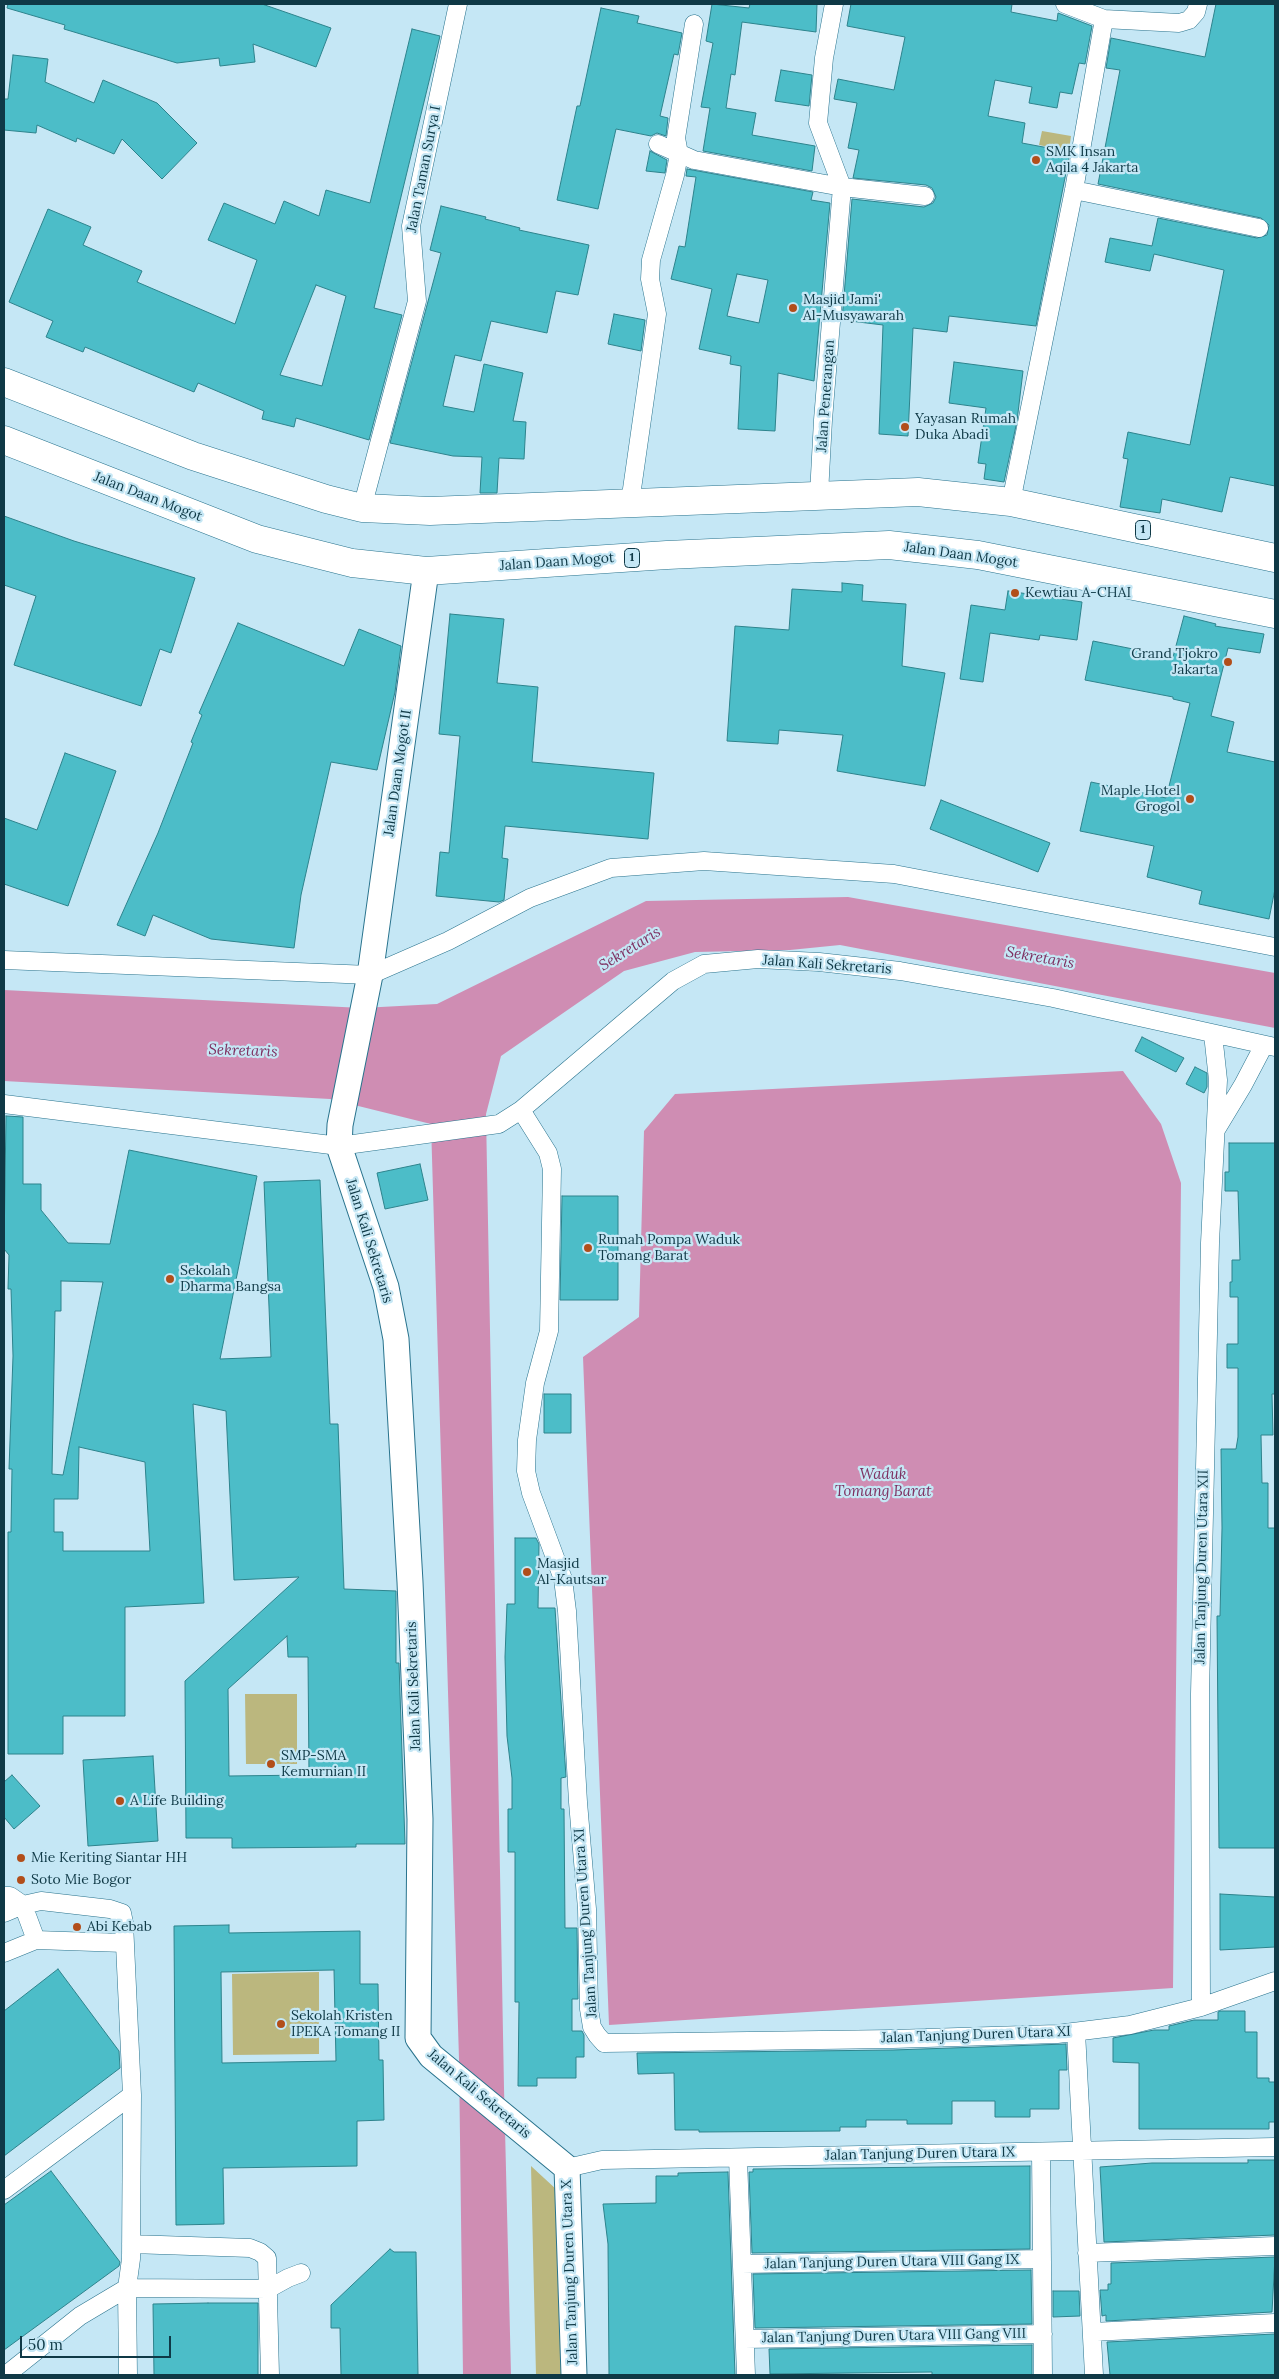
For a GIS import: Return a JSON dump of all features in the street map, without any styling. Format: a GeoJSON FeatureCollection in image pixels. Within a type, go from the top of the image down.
{"type":"FeatureCollection","features":[{"type":"Feature","properties":{"kind":"highway","name":"1"},"geometry":{"type":"LineString","coordinates":[[4,382],[193,456],[326,499],[362,508],[430,511],[820,494],[918,492],[1011,502],[1275,558]]}},
{"type":"Feature","properties":{"kind":"highway","name":"Jalan Daan Mogot"},"geometry":{"type":"LineString","coordinates":[[4,440],[257,539],[352,563],[426,571],[667,555],[889,545],[978,555],[1275,614]]}},
{"type":"Feature","properties":{"kind":"street","name":"Jalan Taman Surya I"},"geometry":{"type":"LineString","coordinates":[[362,508],[417,301],[411,226],[458,4]]}},
{"type":"Feature","properties":{"kind":"street","name":"Jalan Penerangan"},"geometry":{"type":"LineString","coordinates":[[820,494],[823,420],[842,187],[818,123],[824,58],[834,4]]}},
{"type":"Feature","properties":{"kind":"street"},"geometry":{"type":"LineString","coordinates":[[1065,4],[1104,19],[1179,23],[1189,20],[1196,12],[1198,4]]}},
{"type":"Feature","properties":{"kind":"street"},"geometry":{"type":"LineString","coordinates":[[1011,502],[1074,190],[1104,19]]}},
{"type":"Feature","properties":{"kind":"street"},"geometry":{"type":"LineString","coordinates":[[630,503],[657,314],[650,280],[652,260],[679,154],[676,138],[694,24]]}},
{"type":"Feature","properties":{"kind":"street"},"geometry":{"type":"LineString","coordinates":[[658,144],[694,160],[842,187],[926,196]]}},
{"type":"Feature","properties":{"kind":"street"},"geometry":{"type":"LineString","coordinates":[[1074,190],[1259,228]]}},
{"type":"Feature","properties":{"kind":"street","name":"Jalan Daan Mogot II"},"geometry":{"type":"LineString","coordinates":[[339,1135],[368,984],[426,571]]}},
{"type":"Feature","properties":{"kind":"street"},"geometry":{"type":"LineString","coordinates":[[4,960],[368,984],[530,898],[611,868],[704,861],[894,874],[1275,947]]}},
{"type":"Feature","properties":{"kind":"street","name":"Jalan Kali Sekretaris"},"geometry":{"type":"LineString","coordinates":[[4,1104],[339,1135],[404,1137],[498,1124],[521,1110],[673,981],[704,964],[736,961],[819,962],[900,971],[1053,998],[1270,1046]]}},
{"type":"Feature","properties":{"kind":"street","name":"Jalan Tanjung Duren Utara XII"},"geometry":{"type":"LineString","coordinates":[[1200,2007],[1200,1694],[1210,1243],[1218,1080],[1213,1034]]}},
{"type":"Feature","properties":{"kind":"street","name":"Jalan Tanjung Duren Utara XII"},"geometry":{"type":"LineString","coordinates":[[1217,1128],[1270,1046]]}},
{"type":"Feature","properties":{"kind":"street","name":"Jalan Tanjung Duren Utara XI"},"geometry":{"type":"LineString","coordinates":[[521,1110],[548,1153],[552,1169],[549,1331],[535,1383],[527,1440],[526,1470],[531,1493],[563,1579],[587,1909],[589,2009],[592,2026],[597,2035],[604,2043],[893,2039],[1076,2032],[1130,2025],[1200,2007],[1275,1981]]}},
{"type":"Feature","properties":{"kind":"street","name":"Jalan Kali Sekretaris"},"geometry":{"type":"LineString","coordinates":[[339,1135],[386,1286],[396,1339],[411,1592],[420,1819],[418,2038],[431,2056],[564,2166]]}},
{"type":"Feature","properties":{"kind":"street"},"geometry":{"type":"LineString","coordinates":[[4,1896],[10,1896],[23,1904],[36,1940]]}},
{"type":"Feature","properties":{"kind":"street"},"geometry":{"type":"LineString","coordinates":[[4,1913],[23,1904],[41,1901],[110,1908],[122,1913],[132,2095],[131,2244],[127,2288],[128,2375]]}},
{"type":"Feature","properties":{"kind":"street"},"geometry":{"type":"LineString","coordinates":[[4,1953],[36,1940],[124,1943]]}},
{"type":"Feature","properties":{"kind":"street"},"geometry":{"type":"LineString","coordinates":[[1076,2032],[1094,2375]]}},
{"type":"Feature","properties":{"kind":"street"},"geometry":{"type":"LineString","coordinates":[[4,2190],[132,2095]]}},
{"type":"Feature","properties":{"kind":"street","name":"Jalan Tanjung Duren Utara IX"},"geometry":{"type":"LineString","coordinates":[[564,2166],[602,2160],[1275,2148]]}},
{"type":"Feature","properties":{"kind":"street"},"geometry":{"type":"LineString","coordinates":[[1041,2152],[1043,2375]]}},
{"type":"Feature","properties":{"kind":"street"},"geometry":{"type":"LineString","coordinates":[[738,2158],[746,2375]]}},
{"type":"Feature","properties":{"kind":"street","name":"Jalan Tanjung Duren Utara X"},"geometry":{"type":"LineString","coordinates":[[564,2166],[574,2375]]}},
{"type":"Feature","properties":{"kind":"street"},"geometry":{"type":"LineString","coordinates":[[131,2244],[250,2248],[260,2252],[267,2258],[270,2375]]}},
{"type":"Feature","properties":{"kind":"street"},"geometry":{"type":"LineString","coordinates":[[1088,2253],[1275,2246]]}},
{"type":"Feature","properties":{"kind":"street","name":"Jalan Tanjung Duren Utara VIII Gang IX"},"geometry":{"type":"LineString","coordinates":[[742,2264],[1042,2259]]}},
{"type":"Feature","properties":{"kind":"street"},"geometry":{"type":"LineString","coordinates":[[6,2375],[80,2316],[127,2288],[268,2289],[288,2278],[301,2274]]}},
{"type":"Feature","properties":{"kind":"street"},"geometry":{"type":"LineString","coordinates":[[1092,2332],[1275,2323]]}},
{"type":"Feature","properties":{"kind":"street","name":"Jalan Tanjung Duren Utara VIII Gang VIII"},"geometry":{"type":"LineString","coordinates":[[745,2338],[1043,2334]]}},
{"type":"Feature","properties":{"kind":"shaded area"},"geometry":{"type":"Polygon","coordinates":[[[1042,131],[1071,136],[1069,151],[1039,145],[1042,131]]]}},
{"type":"Feature","properties":{"kind":"shaded area"},"geometry":{"type":"Polygon","coordinates":[[[245,1694],[297,1694],[297,1764],[246,1764],[245,1694]]]}},
{"type":"Feature","properties":{"kind":"shaded area"},"geometry":{"type":"Polygon","coordinates":[[[319,1972],[319,2054],[233,2055],[232,1974],[319,1972]]]}},
{"type":"Feature","properties":{"kind":"shaded area"},"geometry":{"type":"Polygon","coordinates":[[[531,2166],[557,2190],[561,2375],[536,2375],[531,2166]]]}},
{"type":"Feature","properties":{"kind":"water","name":"Sekretaris"},"geometry":{"type":"Polygon","coordinates":[[[848,897],[1275,973],[1275,1028],[840,945],[790,950],[695,952],[624,971],[501,1056],[486,1114],[511,2375],[463,2375],[459,2059],[431,1124],[330,1099],[4,1081],[4,990],[362,1008],[437,1004],[646,901],[848,897]]]}},
{"type":"Feature","properties":{"kind":"water","name":"Waduk Tomang Barat"},"geometry":{"type":"Polygon","coordinates":[[[1123,1071],[1161,1124],[1181,1183],[1173,1988],[609,2025],[583,1357],[639,1317],[644,1131],[675,1094],[1123,1071]]]}},
{"type":"Feature","properties":{"kind":"building"},"geometry":{"type":"Polygon","coordinates":[[[8,4],[262,4],[331,28],[316,67],[253,44],[255,62],[220,66],[219,58],[177,63],[64,29],[65,25],[7,8],[8,4]]]}},
{"type":"Feature","properties":{"kind":"building"},"geometry":{"type":"Polygon","coordinates":[[[712,4],[749,8],[750,4],[817,4],[816,32],[742,22],[735,75],[731,74],[726,108],[756,113],[752,135],[815,146],[812,171],[703,151],[710,108],[701,107],[713,43],[706,41],[712,4]]]}},
{"type":"Feature","properties":{"kind":"building"},"geometry":{"type":"Polygon","coordinates":[[[851,4],[1012,4],[1011,12],[1057,21],[1058,13],[1092,26],[1085,64],[1079,63],[1072,94],[1060,92],[1057,108],[1029,103],[1032,87],[995,80],[988,116],[1025,123],[1022,143],[1070,152],[1036,326],[949,316],[947,332],[913,328],[908,436],[879,434],[883,325],[842,320],[852,199],[924,207],[933,203],[936,197],[932,188],[926,185],[853,178],[859,150],[848,148],[857,103],[834,99],[838,79],[894,90],[905,37],[847,26],[851,4]]]}},
{"type":"Feature","properties":{"kind":"building"},"geometry":{"type":"Polygon","coordinates":[[[1216,4],[1275,4],[1275,486],[1230,477],[1222,512],[1162,499],[1160,513],[1120,507],[1128,459],[1123,458],[1128,432],[1190,445],[1224,270],[1154,254],[1150,271],[1105,262],[1110,238],[1152,246],[1158,218],[1257,238],[1267,235],[1269,225],[1261,218],[1098,184],[1120,70],[1106,68],[1111,38],[1205,57],[1216,4]]]}},
{"type":"Feature","properties":{"kind":"building"},"geometry":{"type":"Polygon","coordinates":[[[601,8],[639,16],[637,23],[682,33],[678,55],[674,54],[660,116],[668,118],[666,136],[657,133],[651,136],[616,129],[598,209],[557,200],[577,106],[580,106],[601,8]]]}},
{"type":"Feature","properties":{"kind":"building"},"geometry":{"type":"Polygon","coordinates":[[[412,29],[440,36],[374,308],[402,315],[369,440],[296,418],[294,427],[262,419],[264,411],[198,383],[194,392],[85,347],[83,352],[46,337],[53,321],[9,302],[48,209],[91,227],[83,245],[142,271],[137,282],[235,324],[257,260],[208,240],[224,203],[275,224],[284,201],[319,216],[326,190],[370,203],[412,29]],[[316,285],[280,375],[322,386],[346,296],[316,285]]]}},
{"type":"Feature","properties":{"kind":"building"},"geometry":{"type":"Polygon","coordinates":[[[13,55],[48,59],[45,82],[94,103],[103,80],[157,103],[197,143],[162,179],[122,139],[114,154],[77,138],[76,142],[37,125],[36,133],[4,130],[4,99],[8,99],[13,55]]]}},
{"type":"Feature","properties":{"kind":"building"},"geometry":{"type":"Polygon","coordinates":[[[781,70],[812,75],[809,106],[775,101],[781,70]]]}},
{"type":"Feature","properties":{"kind":"building"},"geometry":{"type":"Polygon","coordinates":[[[650,151],[667,160],[665,173],[646,171],[650,151]]]}},
{"type":"Feature","properties":{"kind":"building"},"geometry":{"type":"Polygon","coordinates":[[[687,169],[813,192],[811,200],[830,203],[814,381],[778,373],[775,431],[738,429],[741,366],[730,364],[731,356],[699,349],[712,289],[671,279],[679,246],[685,247],[696,177],[686,176],[687,169]],[[737,274],[727,316],[759,323],[768,280],[737,274]]]}},
{"type":"Feature","properties":{"kind":"building"},"geometry":{"type":"Polygon","coordinates":[[[441,206],[486,217],[485,219],[520,228],[519,230],[589,245],[578,295],[556,291],[547,333],[491,321],[481,361],[455,355],[443,406],[474,412],[484,364],[523,373],[513,421],[526,422],[524,459],[499,458],[497,493],[480,493],[482,457],[453,456],[390,443],[441,253],[430,250],[441,206]]]}},
{"type":"Feature","properties":{"kind":"building"},"geometry":{"type":"Polygon","coordinates":[[[614,314],[645,320],[641,351],[608,344],[614,314]]]}},
{"type":"Feature","properties":{"kind":"building"},"geometry":{"type":"Polygon","coordinates":[[[954,362],[1023,371],[1017,421],[1004,482],[984,479],[986,464],[978,463],[986,408],[949,403],[954,362]]]}},
{"type":"Feature","properties":{"kind":"building"},"geometry":{"type":"Polygon","coordinates":[[[4,516],[74,541],[195,578],[171,653],[160,649],[141,706],[14,665],[36,596],[4,585],[4,516]]]}},
{"type":"Feature","properties":{"kind":"building"},"geometry":{"type":"Polygon","coordinates":[[[842,583],[863,585],[862,601],[906,604],[902,666],[945,673],[925,786],[837,771],[843,735],[779,730],[778,744],[727,741],[735,626],[789,630],[792,589],[842,592],[842,583]]]}},
{"type":"Feature","properties":{"kind":"building"},"geometry":{"type":"Polygon","coordinates":[[[1008,591],[1082,602],[1077,640],[1040,635],[1039,640],[990,633],[983,682],[960,679],[971,605],[1005,610],[1008,591]]]}},
{"type":"Feature","properties":{"kind":"building"},"geometry":{"type":"Polygon","coordinates":[[[450,614],[504,619],[497,683],[538,687],[532,762],[654,773],[648,839],[505,826],[502,858],[508,859],[504,900],[499,902],[436,896],[440,852],[449,853],[460,736],[439,734],[450,614]]]}},
{"type":"Feature","properties":{"kind":"building"},"geometry":{"type":"Polygon","coordinates":[[[1184,616],[1216,624],[1215,626],[1264,634],[1260,653],[1228,648],[1211,716],[1234,722],[1227,752],[1275,762],[1275,889],[1269,919],[1199,904],[1202,891],[1147,877],[1154,846],[1080,831],[1091,782],[1166,798],[1190,703],[1173,699],[1173,697],[1085,680],[1093,641],[1173,657],[1184,616]]]}},
{"type":"Feature","properties":{"kind":"building"},"geometry":{"type":"Polygon","coordinates":[[[238,623],[344,666],[359,629],[401,646],[395,692],[377,770],[331,762],[301,895],[294,948],[211,939],[153,915],[145,936],[117,925],[158,833],[193,743],[191,742],[202,715],[199,713],[238,623]]]}},
{"type":"Feature","properties":{"kind":"building"},"geometry":{"type":"Polygon","coordinates":[[[65,753],[116,771],[68,906],[4,884],[4,818],[37,830],[65,753]]]}},
{"type":"Feature","properties":{"kind":"building"},"geometry":{"type":"Polygon","coordinates":[[[941,800],[1050,843],[1038,872],[930,829],[941,800]]]}},
{"type":"Feature","properties":{"kind":"building"},"geometry":{"type":"Polygon","coordinates":[[[1142,1037],[1184,1058],[1176,1072],[1135,1051],[1142,1037]]]}},
{"type":"Feature","properties":{"kind":"building"},"geometry":{"type":"Polygon","coordinates":[[[1195,1067],[1207,1073],[1207,1087],[1204,1093],[1186,1084],[1195,1067]]]}},
{"type":"Feature","properties":{"kind":"building"},"geometry":{"type":"Polygon","coordinates":[[[6,1116],[23,1117],[23,1184],[41,1184],[41,1210],[68,1243],[110,1244],[129,1150],[257,1176],[220,1359],[271,1357],[264,1182],[320,1180],[330,1424],[338,1424],[344,1589],[396,1591],[396,1663],[399,1663],[405,1844],[356,1844],[356,1847],[232,1848],[232,1838],[186,1838],[185,1681],[299,1577],[234,1580],[226,1411],[193,1404],[204,1603],[125,1607],[125,1716],[63,1716],[63,1754],[8,1754],[8,1532],[11,1532],[12,1469],[9,1469],[13,1356],[11,1289],[8,1289],[9,1255],[4,1249],[6,1116]],[[61,1281],[61,1311],[55,1311],[52,1474],[63,1475],[103,1282],[61,1281]],[[79,1447],[78,1499],[54,1499],[54,1532],[63,1532],[63,1551],[150,1551],[145,1462],[79,1447]],[[287,1636],[228,1689],[229,1776],[309,1775],[308,1657],[288,1657],[287,1636]]]}},
{"type":"Feature","properties":{"kind":"building"},"geometry":{"type":"Polygon","coordinates":[[[1229,1143],[1275,1143],[1275,1394],[1272,1394],[1273,1435],[1261,1435],[1262,1483],[1268,1483],[1268,1528],[1275,1528],[1275,1848],[1219,1848],[1217,1616],[1220,1616],[1221,1449],[1236,1449],[1238,1437],[1238,1368],[1227,1368],[1227,1344],[1238,1344],[1238,1297],[1230,1297],[1230,1282],[1232,1282],[1232,1260],[1240,1260],[1238,1191],[1225,1191],[1225,1172],[1229,1172],[1229,1143]]]}},
{"type":"Feature","properties":{"kind":"building"},"geometry":{"type":"Polygon","coordinates":[[[420,1164],[428,1200],[385,1209],[377,1173],[420,1164]]]}},
{"type":"Feature","properties":{"kind":"building","name":"Rumah Pompa Waduk Tomang Barat"},"geometry":{"type":"Polygon","coordinates":[[[562,1196],[618,1196],[618,1300],[560,1300],[562,1196]]]}},
{"type":"Feature","properties":{"kind":"building"},"geometry":{"type":"Polygon","coordinates":[[[544,1394],[571,1394],[571,1433],[544,1433],[544,1394]]]}},
{"type":"Feature","properties":{"kind":"building"},"geometry":{"type":"Polygon","coordinates":[[[515,1538],[536,1538],[539,1544],[538,1608],[555,1608],[566,1777],[561,1778],[561,1809],[564,1809],[565,1928],[577,1928],[578,1999],[572,1999],[572,2031],[582,2031],[584,2035],[584,2057],[576,2057],[576,2078],[537,2078],[537,2086],[518,2086],[519,2002],[515,2002],[515,1852],[508,1852],[508,1809],[512,1809],[512,1778],[507,1736],[505,1657],[507,1604],[515,1604],[515,1538]]]}},
{"type":"Feature","properties":{"kind":"building","name":"A Life Building"},"geometry":{"type":"Polygon","coordinates":[[[153,1756],[158,1841],[88,1846],[83,1760],[153,1756]]]}},
{"type":"Feature","properties":{"kind":"building"},"geometry":{"type":"Polygon","coordinates":[[[12,1775],[40,1806],[14,1829],[4,1817],[4,1782],[12,1775]]]}},
{"type":"Feature","properties":{"kind":"building"},"geometry":{"type":"Polygon","coordinates":[[[1220,1894],[1275,1897],[1275,1947],[1220,1950],[1220,1894]]]}},
{"type":"Feature","properties":{"kind":"building"},"geometry":{"type":"Polygon","coordinates":[[[229,1925],[229,1933],[360,1931],[360,1984],[378,1984],[379,2060],[383,2060],[384,2120],[357,2121],[357,2166],[223,2168],[224,2224],[176,2225],[174,1926],[229,1925]],[[334,1970],[221,1972],[222,2063],[336,2061],[334,1970]]]}},
{"type":"Feature","properties":{"kind":"building"},"geometry":{"type":"Polygon","coordinates":[[[58,1969],[119,2051],[120,2068],[4,2156],[4,2011],[58,1969]]]}},
{"type":"Feature","properties":{"kind":"building"},"geometry":{"type":"Polygon","coordinates":[[[1245,2011],[1245,2032],[1257,2032],[1257,2078],[1269,2078],[1269,2082],[1275,2082],[1275,2122],[1269,2122],[1269,2129],[1139,2129],[1139,2063],[1113,2062],[1113,2038],[1154,2030],[1169,2030],[1169,2026],[1194,2020],[1218,2020],[1218,2012],[1245,2011]]]}},
{"type":"Feature","properties":{"kind":"building"},"geometry":{"type":"Polygon","coordinates":[[[1066,2044],[1067,2070],[1059,2070],[1059,2109],[1030,2109],[1030,2117],[995,2117],[995,2101],[952,2101],[952,2124],[907,2124],[907,2120],[866,2120],[866,2127],[840,2127],[840,2131],[699,2132],[699,2130],[675,2130],[674,2073],[638,2074],[637,2053],[893,2050],[1066,2044]]]}},
{"type":"Feature","properties":{"kind":"building"},"geometry":{"type":"Polygon","coordinates":[[[1248,2160],[1275,2160],[1275,2235],[1104,2242],[1100,2167],[1152,2163],[1248,2163],[1248,2160]]]}},
{"type":"Feature","properties":{"kind":"building"},"geometry":{"type":"Polygon","coordinates":[[[1030,2166],[1030,2249],[752,2253],[749,2172],[753,2172],[753,2169],[1030,2166]]]}},
{"type":"Feature","properties":{"kind":"building"},"geometry":{"type":"Polygon","coordinates":[[[51,2171],[120,2262],[119,2266],[4,2350],[4,2205],[51,2171]]]}},
{"type":"Feature","properties":{"kind":"building"},"geometry":{"type":"Polygon","coordinates":[[[728,2172],[735,2375],[609,2375],[608,2244],[603,2204],[656,2203],[656,2176],[678,2176],[678,2173],[728,2172]]]}},
{"type":"Feature","properties":{"kind":"building"},"geometry":{"type":"Polygon","coordinates":[[[390,2249],[394,2252],[416,2252],[418,2375],[341,2375],[340,2328],[331,2328],[331,2305],[390,2249]]]}},
{"type":"Feature","properties":{"kind":"building"},"geometry":{"type":"Polygon","coordinates":[[[1275,2257],[1272,2312],[1106,2321],[1106,2315],[1102,2316],[1100,2290],[1108,2290],[1108,2284],[1111,2284],[1111,2263],[1275,2257]]]}},
{"type":"Feature","properties":{"kind":"building"},"geometry":{"type":"Polygon","coordinates":[[[1031,2270],[1032,2324],[755,2328],[753,2274],[1031,2270]]]}},
{"type":"Feature","properties":{"kind":"building"},"geometry":{"type":"Polygon","coordinates":[[[1053,2291],[1079,2291],[1080,2316],[1053,2317],[1053,2291]]]}},
{"type":"Feature","properties":{"kind":"building"},"geometry":{"type":"Polygon","coordinates":[[[258,2303],[258,2375],[154,2375],[153,2304],[258,2303]]]}},
{"type":"Feature","properties":{"kind":"building"},"geometry":{"type":"Polygon","coordinates":[[[1275,2334],[1275,2375],[1110,2375],[1107,2342],[1275,2334]]]}},
{"type":"Feature","properties":{"kind":"building"},"geometry":{"type":"Polygon","coordinates":[[[1032,2345],[1032,2375],[932,2375],[932,2372],[770,2374],[769,2349],[1032,2345]]]}},
{"type":"Feature","properties":{"kind":"place","name":"SMK Insan Aqila 4 Jakarta"},"geometry":{"type":"Point","coordinates":[1036,160]}},
{"type":"Feature","properties":{"kind":"place","name":"Masjid Jami' Al-Musyawarah"},"geometry":{"type":"Point","coordinates":[793,308]}},
{"type":"Feature","properties":{"kind":"place","name":"Yayasan Rumah Duka Abadi"},"geometry":{"type":"Point","coordinates":[905,427]}},
{"type":"Feature","properties":{"kind":"place","name":"Kewtiau A-CHAI"},"geometry":{"type":"Point","coordinates":[1015,593]}},
{"type":"Feature","properties":{"kind":"place","name":"Grand Tjokro Jakarta"},"geometry":{"type":"Point","coordinates":[1228,662]}},
{"type":"Feature","properties":{"kind":"place","name":"Maple Hotel Grogol"},"geometry":{"type":"Point","coordinates":[1190,799]}},
{"type":"Feature","properties":{"kind":"place","name":"Rumah Pompa Waduk Tomang Barat"},"geometry":{"type":"Point","coordinates":[588,1248]}},
{"type":"Feature","properties":{"kind":"place","name":"Sekolah Dharma Bangsa"},"geometry":{"type":"Point","coordinates":[170,1279]}},
{"type":"Feature","properties":{"kind":"place","name":"Masjid Al-Kautsar"},"geometry":{"type":"Point","coordinates":[527,1572]}},
{"type":"Feature","properties":{"kind":"place","name":"SMP-SMA Kemurnian II"},"geometry":{"type":"Point","coordinates":[271,1764]}},
{"type":"Feature","properties":{"kind":"place","name":"A Life Building"},"geometry":{"type":"Point","coordinates":[120,1801]}},
{"type":"Feature","properties":{"kind":"place","name":"Mie Keriting Siantar HH"},"geometry":{"type":"Point","coordinates":[21,1858]}},
{"type":"Feature","properties":{"kind":"place","name":"Soto Mie Bogor"},"geometry":{"type":"Point","coordinates":[21,1880]}},
{"type":"Feature","properties":{"kind":"place","name":"Abi Kebab"},"geometry":{"type":"Point","coordinates":[77,1927]}},
{"type":"Feature","properties":{"kind":"place","name":"Sekolah Kristen IPEKA Tomang II"},"geometry":{"type":"Point","coordinates":[281,2024]}}]}
